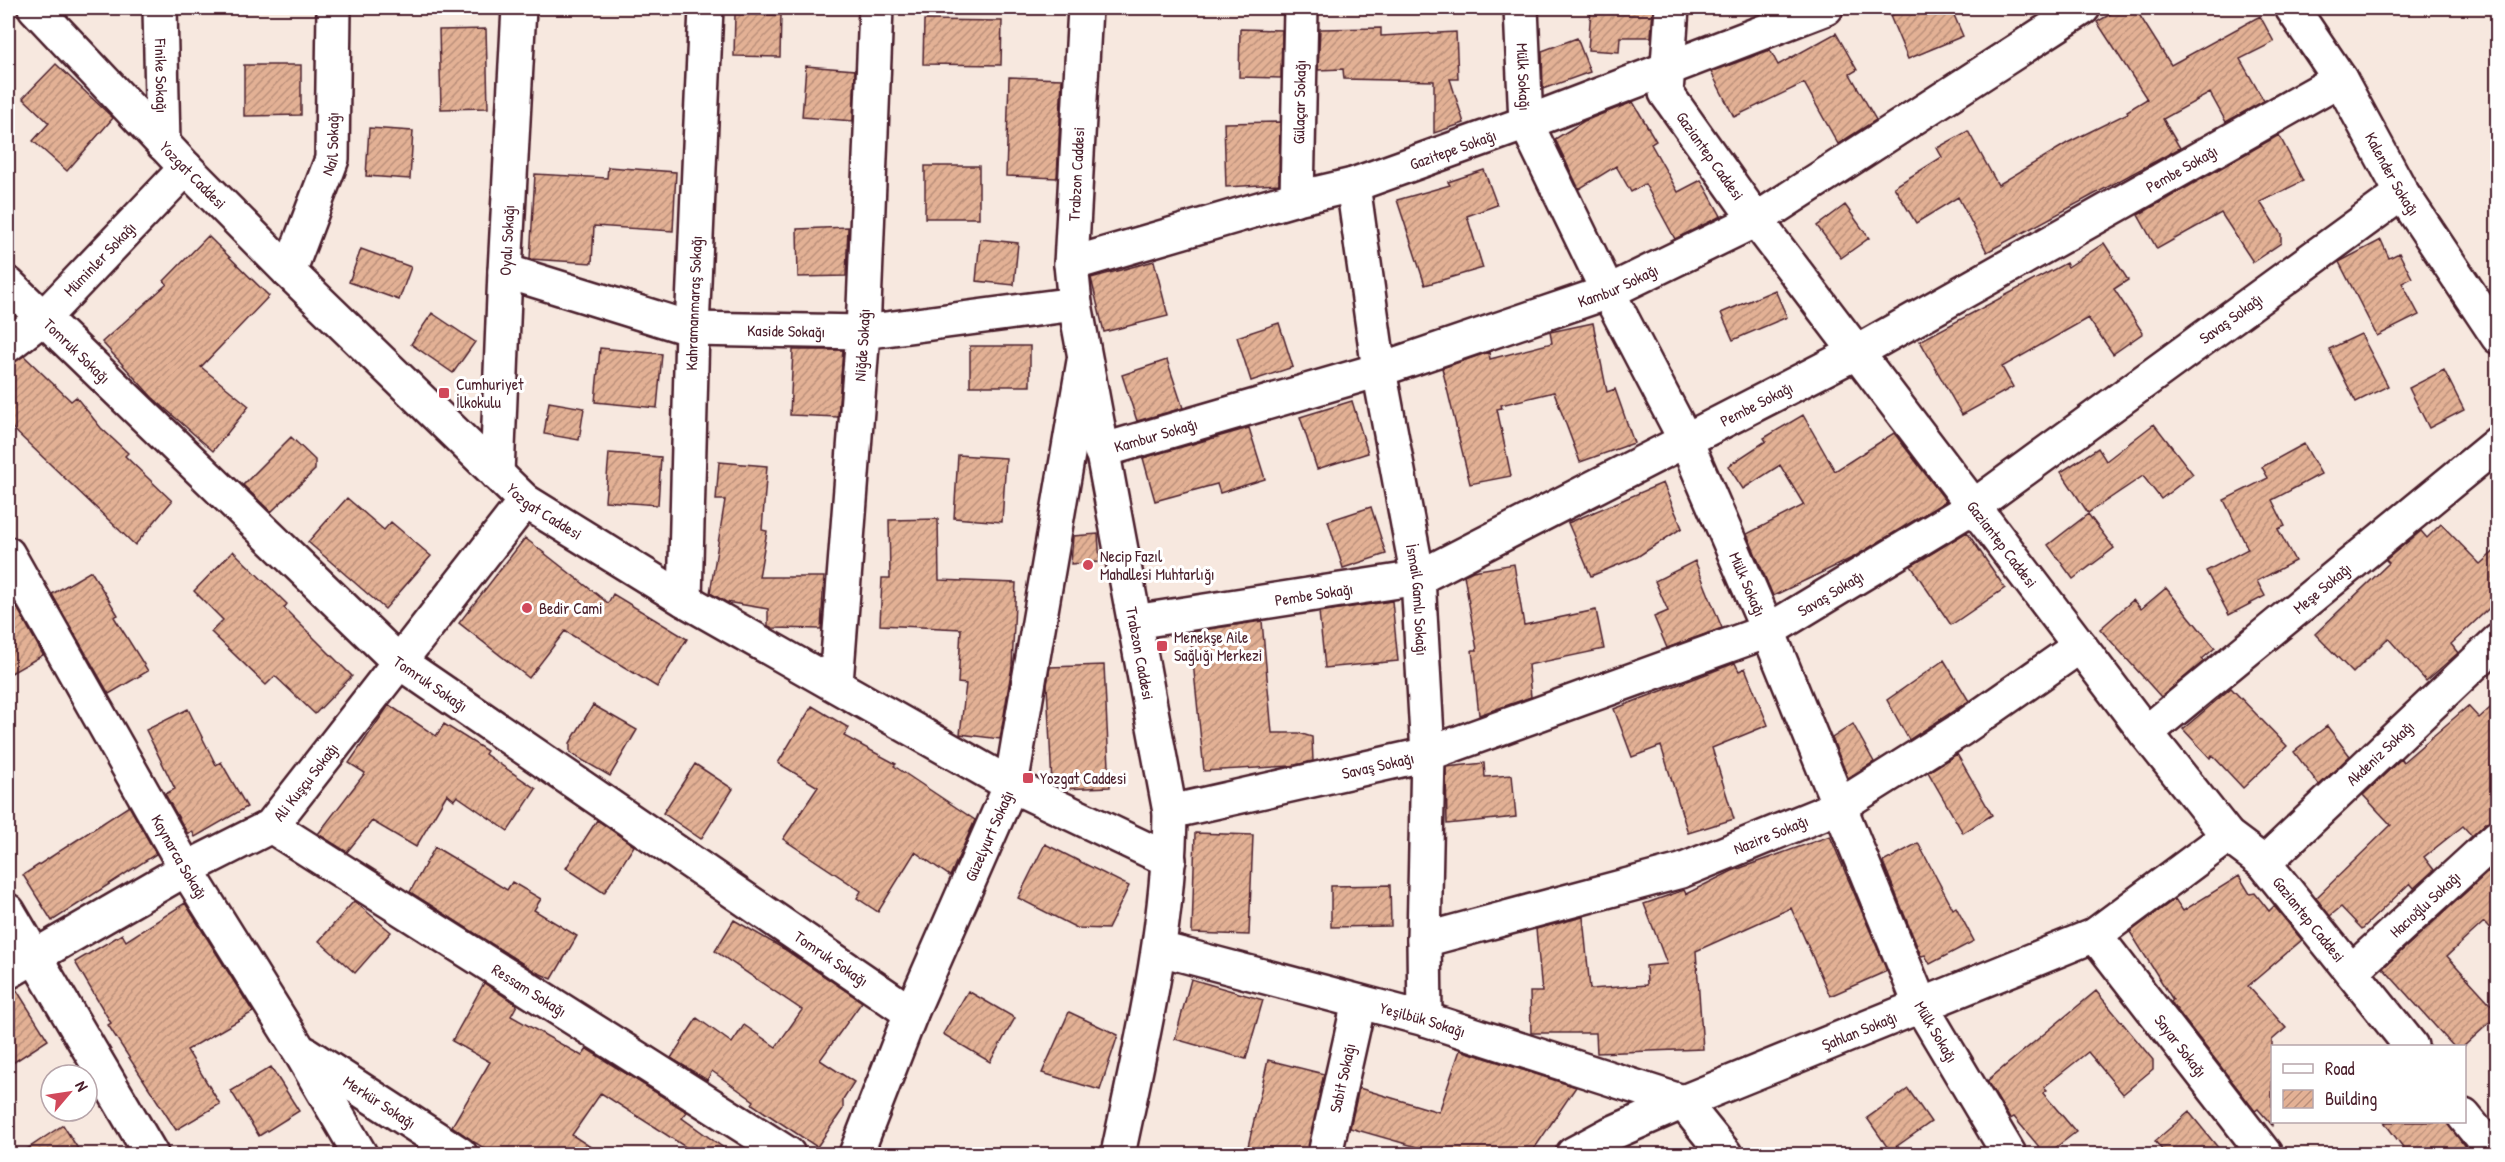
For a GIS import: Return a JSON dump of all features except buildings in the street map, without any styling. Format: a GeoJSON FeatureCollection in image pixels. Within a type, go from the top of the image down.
{"type":"FeatureCollection","features":[{"type":"Feature","properties":{"kind":"street","name":"Yozgat Caddesi"},"geometry":{"type":"LineString","coordinates":[[35,8],[186,168],[289,272],[525,501],[685,600],[836,683],[1011,785],[1169,860]]}},
{"type":"Feature","properties":{"kind":"street","name":"Finike Sokağı"},"geometry":{"type":"LineString","coordinates":[[160,8],[163,144]]}},
{"type":"Feature","properties":{"kind":"street","name":"Nail Sokağı"},"geometry":{"type":"LineString","coordinates":[[289,272],[332,159],[334,8]]}},
{"type":"Feature","properties":{"kind":"street","name":"Oyalı Sokağı"},"geometry":{"type":"LineString","coordinates":[[497,474],[519,8]]}},
{"type":"Feature","properties":{"kind":"street","name":"Kahramanmaraş Sokağı"},"geometry":{"type":"LineString","coordinates":[[685,600],[692,329],[706,8]]}},
{"type":"Feature","properties":{"kind":"street","name":"Niğde Sokağı"},"geometry":{"type":"LineString","coordinates":[[836,683],[863,332],[876,8]]}},
{"type":"Feature","properties":{"kind":"street","name":"Trabzon Caddesi"},"geometry":{"type":"LineString","coordinates":[[1085,8],[1071,264],[1075,304],[1170,812],[1169,860],[1160,949],[1118,1155]]}},
{"type":"Feature","properties":{"kind":"street","name":"Gülaçar Sokağı"},"geometry":{"type":"LineString","coordinates":[[1297,198],[1301,8]]}},
{"type":"Feature","properties":{"kind":"street","name":"Mülk Sokağı"},"geometry":{"type":"LineString","coordinates":[[1521,8],[1526,123],[1608,292],[1686,441],[1768,631],[1921,1006],[2009,1155]]}},
{"type":"Feature","properties":{"kind":"street","name":"Gaziantep Caddesi"},"geometry":{"type":"LineString","coordinates":[[1672,8],[1666,93],[1756,220],[2146,733],[2228,836],[2264,863],[2409,1045]]}},
{"type":"Feature","properties":{"kind":"street","name":"Gazitepe Sokağı"},"geometry":{"type":"LineString","coordinates":[[1071,264],[1297,198],[1353,185],[1526,123],[1826,8]]}},
{"type":"Feature","properties":{"kind":"street","name":"Kambur Sokağı"},"geometry":{"type":"LineString","coordinates":[[1101,451],[1379,370],[1608,292],[1756,220],[2083,8]]}},
{"type":"Feature","properties":{"kind":"street","name":"Kalender Sokağı"},"geometry":{"type":"LineString","coordinates":[[2292,8],[2340,79],[2402,193],[2498,337]]}},
{"type":"Feature","properties":{"kind":"street","name":"Pembe Sokağı"},"geometry":{"type":"LineString","coordinates":[[1134,622],[1418,578],[1857,352],[2340,79]]}},
{"type":"Feature","properties":{"kind":"street","name":"Müminler Sokağı"},"geometry":{"type":"LineString","coordinates":[[8,345],[43,318],[186,168]]}},
{"type":"Feature","properties":{"kind":"street","name":"İsmail Gamlı Sokağı"},"geometry":{"type":"LineString","coordinates":[[1353,185],[1379,370],[1418,578],[1428,754],[1424,940],[1425,1019]]}},
{"type":"Feature","properties":{"kind":"street","name":"Savaş Sokağı"},"geometry":{"type":"LineString","coordinates":[[1170,812],[1428,754],[1768,631],[1974,506],[2402,193]]}},
{"type":"Feature","properties":{"kind":"street","name":"Kaside Sokağı"},"geometry":{"type":"LineString","coordinates":[[505,271],[692,329],[863,332],[1075,304]]}},
{"type":"Feature","properties":{"kind":"street","name":"Tomruk Sokağı"},"geometry":{"type":"LineString","coordinates":[[8,284],[398,661],[911,1013]]}},
{"type":"Feature","properties":{"kind":"street","name":"Güzelyurt Sokağı"},"geometry":{"type":"LineString","coordinates":[[855,1155],[911,1013],[1011,785],[1085,357]]}},
{"type":"Feature","properties":{"kind":"street","name":"Meşe Sokağı"},"geometry":{"type":"LineString","coordinates":[[2146,733],[2498,443]]}},
{"type":"Feature","properties":{"kind":"street","name":"Ali Kuşçu Sokağı"},"geometry":{"type":"LineString","coordinates":[[20,964],[186,869],[271,826],[525,501]]}},
{"type":"Feature","properties":{"kind":"street","name":"Kaynarca Sokağı"},"geometry":{"type":"LineString","coordinates":[[8,554],[186,869],[299,1050],[360,1155]]}},
{"type":"Feature","properties":{"kind":"street","name":"Akdeniz Sokağı"},"geometry":{"type":"LineString","coordinates":[[2264,863],[2498,641]]}},
{"type":"Feature","properties":{"kind":"street","name":"Nazire Sokağı"},"geometry":{"type":"LineString","coordinates":[[1424,940],[1682,871],[1838,807],[1960,730],[2080,646]]}},
{"type":"Feature","properties":{"kind":"street","name":"Ressam Sokağı"},"geometry":{"type":"LineString","coordinates":[[271,826],[788,1155]]}},
{"type":"Feature","properties":{"kind":"street","name":"Şahlan Sokağı"},"geometry":{"type":"LineString","coordinates":[[1573,1155],[1610,1134],[1683,1102],[2095,935],[2228,836]]}},
{"type":"Feature","properties":{"kind":"street","name":"Hacıoğlu Sokağı"},"geometry":{"type":"LineString","coordinates":[[2352,971],[2498,837]]}},
{"type":"Feature","properties":{"kind":"street"},"geometry":{"type":"LineString","coordinates":[[8,911],[20,964],[151,1155]]}},
{"type":"Feature","properties":{"kind":"street","name":"Sayar Sokağı"},"geometry":{"type":"LineString","coordinates":[[2095,935],[2265,1155]]}},
{"type":"Feature","properties":{"kind":"street","name":"Yeşilbük Sokağı"},"geometry":{"type":"LineString","coordinates":[[1160,949],[1425,1019],[1683,1102]]}},
{"type":"Feature","properties":{"kind":"street","name":"Sabit Sokağı"},"geometry":{"type":"LineString","coordinates":[[1325,1155],[1359,1002]]}},
{"type":"Feature","properties":{"kind":"street","name":"Merkür Sokağı"},"geometry":{"type":"LineString","coordinates":[[299,1050],[460,1155]]}},
{"type":"Feature","properties":{"kind":"street"},"geometry":{"type":"LineString","coordinates":[[1683,1102],[1725,1155]]}},
{"type":"Feature","properties":{"kind":"street"},"geometry":{"type":"LineString","coordinates":[[2466,1119],[2495,1155]]}},
{"type":"Feature","properties":{"kind":"place","name":"Cumhuriyet İlkokulu"},"geometry":{"type":"Point","coordinates":[444,393]}},
{"type":"Feature","properties":{"kind":"place","name":"Necip Fazıl Mahallesi Muhtarlığı"},"geometry":{"type":"Point","coordinates":[1088,565]}},
{"type":"Feature","properties":{"kind":"place","name":"Bedir Cami"},"geometry":{"type":"Point","coordinates":[527,608]}},
{"type":"Feature","properties":{"kind":"place","name":"Menekşe Aile Sağlığı Merkezi"},"geometry":{"type":"Point","coordinates":[1162,646]}},
{"type":"Feature","properties":{"kind":"place","name":"Yozgat Caddesi"},"geometry":{"type":"Point","coordinates":[1028,778]}}]}
